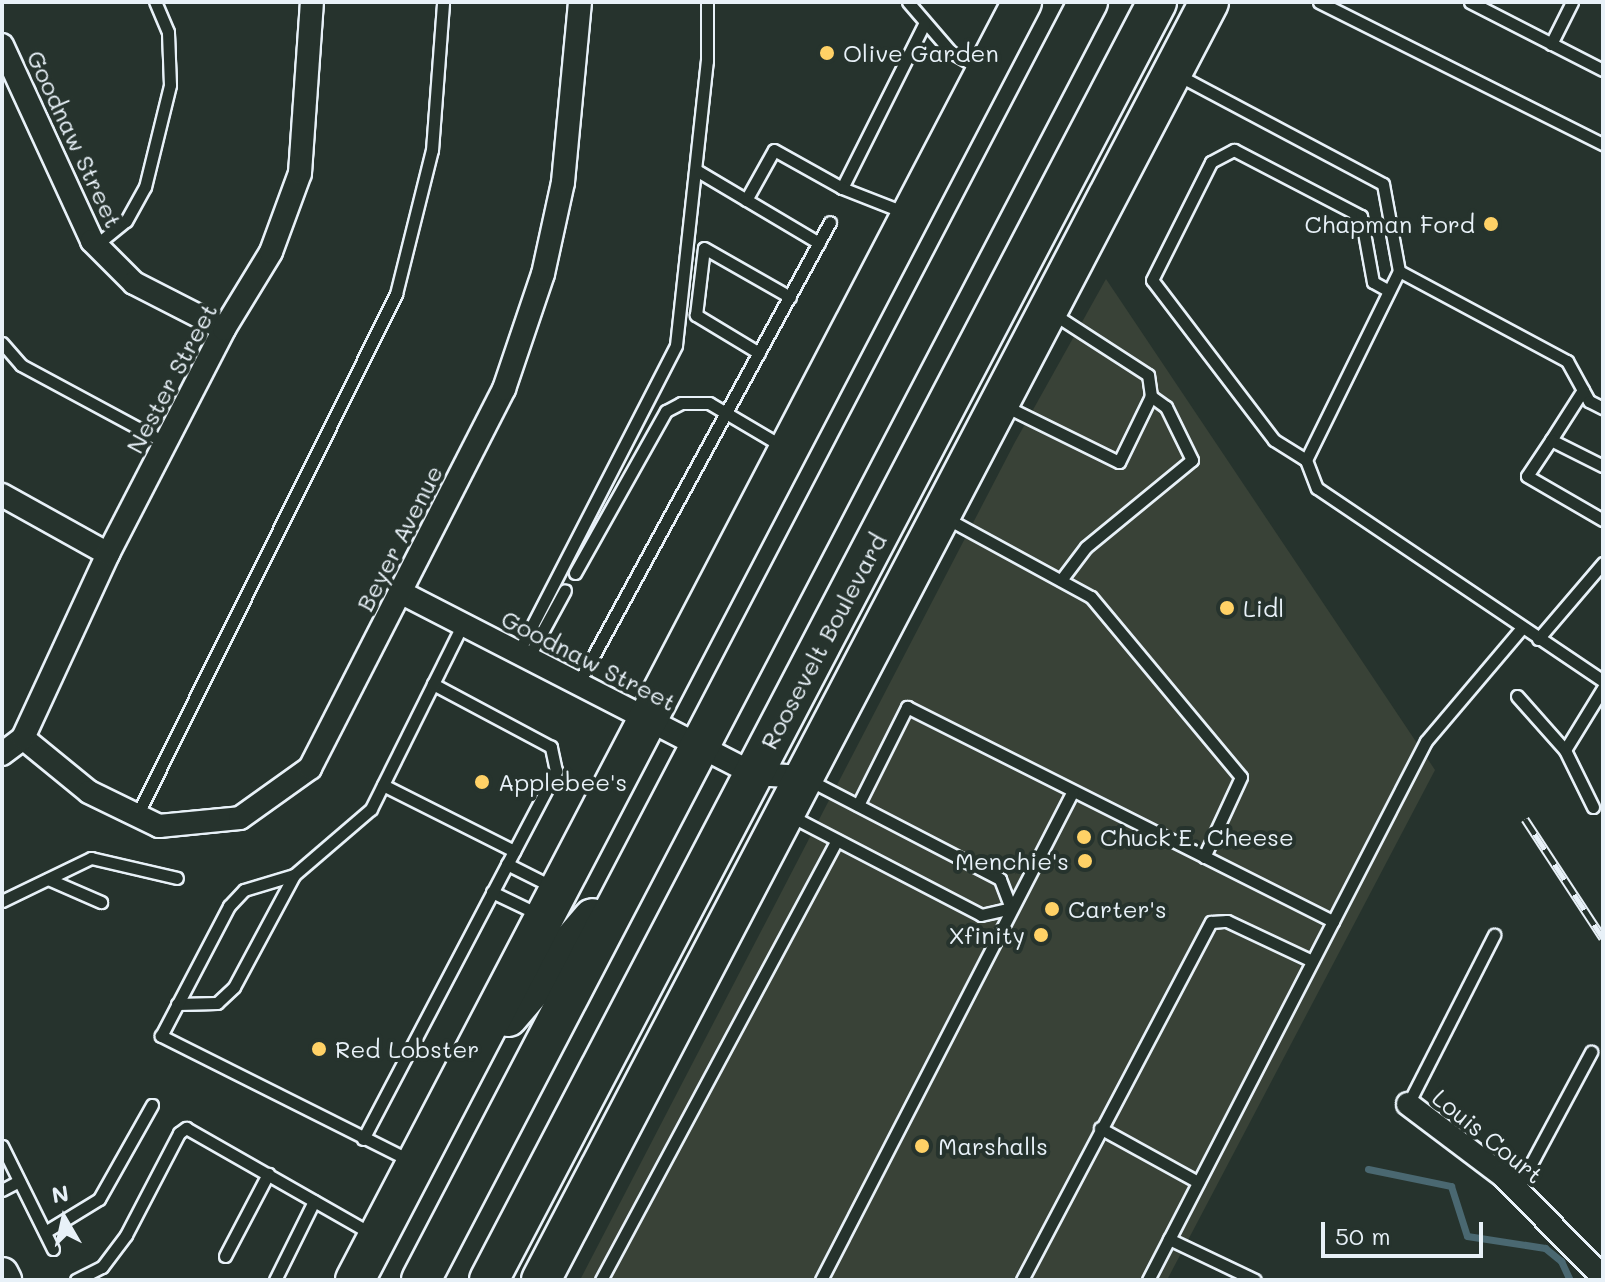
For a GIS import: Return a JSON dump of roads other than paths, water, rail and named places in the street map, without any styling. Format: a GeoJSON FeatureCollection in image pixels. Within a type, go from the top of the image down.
{"type":"FeatureCollection","features":[{"type":"Feature","properties":{"kind":"highway"},"geometry":{"type":"LineString","coordinates":[[355,1280],[1022,2]]}},
{"type":"Feature","properties":{"kind":"highway"},"geometry":{"type":"LineString","coordinates":[[421,1280],[1088,2]]}},
{"type":"Feature","properties":{"kind":"highway","name":"Roosevelt Boulevard"},"geometry":{"type":"LineString","coordinates":[[489,1280],[1157,2]]}},
{"type":"Feature","properties":{"kind":"highway","name":"Roosevelt Boulevard"},"geometry":{"type":"LineString","coordinates":[[541,1280],[1209,2]]}},
{"type":"Feature","properties":{"kind":"highway"},"geometry":{"type":"LineString","coordinates":[[466,1066],[636,867]]}},
{"type":"Feature","properties":{"kind":"highway"},"geometry":{"type":"LineString","coordinates":[[532,1199],[668,1037]]}},
{"type":"Feature","properties":{"kind":"main road"},"geometry":{"type":"LineString","coordinates":[[2,1274],[5,1280]]}},
{"type":"Feature","properties":{"kind":"street","name":"Nester Street"},"geometry":{"type":"LineString","coordinates":[[2,754],[23,738],[108,554],[224,329],[271,252],[300,173],[312,2]]}},
{"type":"Feature","properties":{"kind":"street","name":"Beyer Avenue"},"geometry":{"type":"LineString","coordinates":[[23,738],[89,792],[159,826],[240,818],[310,768],[504,389],[543,274],[563,182],[580,2]]}},
{"type":"Feature","properties":{"kind":"street","name":"Goodnaw Street"},"geometry":{"type":"LineString","coordinates":[[2,45],[96,245],[134,283],[224,329]]}},
{"type":"Feature","properties":{"kind":"street"},"geometry":{"type":"LineString","coordinates":[[2,495],[108,554]]}},
{"type":"Feature","properties":{"kind":"street","name":"Goodnaw Street"},"geometry":{"type":"LineString","coordinates":[[400,592],[754,774],[804,777]]}},
{"type":"Feature","properties":{"kind":"street","name":"Goodnaw Street"},"geometry":{"type":"LineString","coordinates":[[754,774],[785,813]]}},
{"type":"Feature","properties":{"kind":"street","name":"Louis Court"},"geometry":{"type":"LineString","coordinates":[[1408,1104],[1517,1190],[1603,1277]]}},
{"type":"Feature","properties":{"kind":"lane"},"geometry":{"type":"LineString","coordinates":[[96,245],[126,221],[145,187],[170,85],[168,32],[155,2]]}},
{"type":"Feature","properties":{"kind":"lane"},"geometry":{"type":"LineString","coordinates":[[137,815],[396,294],[432,150],[443,2]]}},
{"type":"Feature","properties":{"kind":"lane"},"geometry":{"type":"LineString","coordinates":[[523,655],[676,345],[696,170],[707,2]]}},
{"type":"Feature","properties":{"kind":"lane"},"geometry":{"type":"LineString","coordinates":[[908,2],[951,52],[986,72]]}},
{"type":"Feature","properties":{"kind":"lane"},"geometry":{"type":"LineString","coordinates":[[1319,2],[1603,144]]}},
{"type":"Feature","properties":{"kind":"lane"},"geometry":{"type":"LineString","coordinates":[[1470,2],[1603,70]]}},
{"type":"Feature","properties":{"kind":"lane"},"geometry":{"type":"LineString","coordinates":[[1551,44],[1572,2]]}},
{"type":"Feature","properties":{"kind":"lane"},"geometry":{"type":"LineString","coordinates":[[842,188],[924,24]]}},
{"type":"Feature","properties":{"kind":"lane"},"geometry":{"type":"LineString","coordinates":[[1172,72],[1383,184],[1399,271],[1306,460]]}},
{"type":"Feature","properties":{"kind":"lane"},"geometry":{"type":"LineString","coordinates":[[746,200],[774,150],[842,188],[910,214]]}},
{"type":"Feature","properties":{"kind":"lane"},"geometry":{"type":"LineString","coordinates":[[1389,291],[1373,282],[1361,216],[1234,150],[1211,162],[1152,280],[1274,440],[1306,460],[1317,488],[1603,681]]}},
{"type":"Feature","properties":{"kind":"lane"},"geometry":{"type":"LineString","coordinates":[[696,170],[819,243]]}},
{"type":"Feature","properties":{"kind":"lane"},"geometry":{"type":"LineString","coordinates":[[578,684],[830,222]]}},
{"type":"Feature","properties":{"kind":"lane"},"geometry":{"type":"LineString","coordinates":[[759,353],[696,315],[704,248],[790,297]]}},
{"type":"Feature","properties":{"kind":"lane"},"geometry":{"type":"LineString","coordinates":[[1399,271],[1567,361],[1583,390],[1603,408]]}},
{"type":"Feature","properties":{"kind":"lane"},"geometry":{"type":"LineString","coordinates":[[999,403],[1119,462],[1151,396],[1148,375],[1073,331],[1048,310]]}},
{"type":"Feature","properties":{"kind":"lane"},"geometry":{"type":"LineString","coordinates":[[2,343],[21,365],[166,443]]}},
{"type":"Feature","properties":{"kind":"lane"},"geometry":{"type":"LineString","coordinates":[[1583,390],[1527,476],[1603,520]]}},
{"type":"Feature","properties":{"kind":"lane"},"geometry":{"type":"LineString","coordinates":[[1061,580],[1086,547],[1192,460],[1166,407],[1151,396]]}},
{"type":"Feature","properties":{"kind":"lane"},"geometry":{"type":"LineString","coordinates":[[575,573],[666,411],[681,403],[709,403],[788,449]]}},
{"type":"Feature","properties":{"kind":"lane"},"geometry":{"type":"LineString","coordinates":[[1551,440],[1603,466]]}},
{"type":"Feature","properties":{"kind":"lane"},"geometry":{"type":"LineString","coordinates":[[941,515],[1091,597],[1241,777],[1204,857]]}},
{"type":"Feature","properties":{"kind":"lane"},"geometry":{"type":"LineString","coordinates":[[1538,639],[1603,563]]}},
{"type":"Feature","properties":{"kind":"lane"},"geometry":{"type":"LineString","coordinates":[[523,655],[565,590]]}},
{"type":"Feature","properties":{"kind":"lane"},"geometry":{"type":"LineString","coordinates":[[177,1004],[217,1003],[234,987],[294,875],[371,809],[463,624]]}},
{"type":"Feature","properties":{"kind":"lane"},"geometry":{"type":"LineString","coordinates":[[1148,1280],[1426,741],[1522,628]]}},
{"type":"Feature","properties":{"kind":"lane"},"geometry":{"type":"LineString","coordinates":[[363,1139],[556,771],[557,758],[551,747],[433,684]]}},
{"type":"Feature","properties":{"kind":"lane"},"geometry":{"type":"LineString","coordinates":[[1565,750],[1603,688]]}},
{"type":"Feature","properties":{"kind":"lane"},"geometry":{"type":"LineString","coordinates":[[1517,696],[1565,750],[1593,807]]}},
{"type":"Feature","properties":{"kind":"lane"},"geometry":{"type":"LineString","coordinates":[[858,805],[907,707],[1333,921]]}},
{"type":"Feature","properties":{"kind":"lane"},"geometry":{"type":"LineString","coordinates":[[804,777],[1000,879],[1011,908]]}},
{"type":"Feature","properties":{"kind":"lane"},"geometry":{"type":"LineString","coordinates":[[383,785],[514,851]]}},
{"type":"Feature","properties":{"kind":"lane"},"geometry":{"type":"LineString","coordinates":[[821,1280],[1073,791]]}},
{"type":"Feature","properties":{"kind":"lane"},"geometry":{"type":"LineString","coordinates":[[785,813],[981,915],[1011,908]]}},
{"type":"Feature","properties":{"kind":"lane"},"geometry":{"type":"LineString","coordinates":[[601,1280],[837,840]]}},
{"type":"Feature","properties":{"kind":"lane"},"geometry":{"type":"LineString","coordinates":[[2,901],[91,858],[177,878]]}},
{"type":"Feature","properties":{"kind":"lane"},"geometry":{"type":"LineString","coordinates":[[507,864],[551,903]]}},
{"type":"Feature","properties":{"kind":"lane"},"geometry":{"type":"LineString","coordinates":[[294,875],[244,890],[229,906],[161,1036],[415,1163]]}},
{"type":"Feature","properties":{"kind":"lane"},"geometry":{"type":"LineString","coordinates":[[48,879],[101,902]]}},
{"type":"Feature","properties":{"kind":"lane"},"geometry":{"type":"LineString","coordinates":[[492,892],[551,903]]}},
{"type":"Feature","properties":{"kind":"lane"},"geometry":{"type":"LineString","coordinates":[[1022,1280],[1211,922],[1227,921],[1312,961]]}},
{"type":"Feature","properties":{"kind":"lane"},"geometry":{"type":"LineString","coordinates":[[1408,1104],[1494,935]]}},
{"type":"Feature","properties":{"kind":"lane"},"geometry":{"type":"LineString","coordinates":[[1517,1190],[1591,1052]]}},
{"type":"Feature","properties":{"kind":"lane"},"geometry":{"type":"LineString","coordinates":[[45,1232],[99,1199],[152,1105]]}},
{"type":"Feature","properties":{"kind":"lane"},"geometry":{"type":"LineString","coordinates":[[78,1280],[102,1267],[126,1235],[179,1133],[186,1128],[377,1237]]}},
{"type":"Feature","properties":{"kind":"lane"},"geometry":{"type":"LineString","coordinates":[[1100,1128],[1198,1182]]}},
{"type":"Feature","properties":{"kind":"lane"},"geometry":{"type":"LineString","coordinates":[[2,1146],[53,1249]]}},
{"type":"Feature","properties":{"kind":"lane"},"geometry":{"type":"LineString","coordinates":[[225,1256],[268,1174]]}},
{"type":"Feature","properties":{"kind":"lane"},"geometry":{"type":"LineString","coordinates":[[2,1190],[19,1181]]}},
{"type":"Feature","properties":{"kind":"lane"},"geometry":{"type":"LineString","coordinates":[[275,1280],[314,1201]]}},
{"type":"Feature","properties":{"kind":"lane"},"geometry":{"type":"LineString","coordinates":[[1169,1239],[1255,1280]]}},
{"type":"Feature","properties":{"kind":"waterway"},"geometry":{"type":"LineString","coordinates":[[1368,1169],[1451,1186],[1467,1236],[1545,1248],[1561,1261],[1570,1280]]}},
{"type":"Feature","properties":{"kind":"railway"},"geometry":{"type":"LineString","coordinates":[[1525,819],[1603,938]]}},
{"type":"Feature","properties":{"kind":"place","name":"Olive Garden"},"geometry":{"type":"Point","coordinates":[827,53]}},
{"type":"Feature","properties":{"kind":"place","name":"Chapman Ford"},"geometry":{"type":"Point","coordinates":[1491,224]}},
{"type":"Feature","properties":{"kind":"place","name":"Lidl"},"geometry":{"type":"Point","coordinates":[1227,608]}},
{"type":"Feature","properties":{"kind":"place","name":"Applebee's"},"geometry":{"type":"Point","coordinates":[482,782]}},
{"type":"Feature","properties":{"kind":"place","name":"Chuck E. Cheese"},"geometry":{"type":"Point","coordinates":[1084,837]}},
{"type":"Feature","properties":{"kind":"place","name":"Menchie's"},"geometry":{"type":"Point","coordinates":[1085,861]}},
{"type":"Feature","properties":{"kind":"place","name":"Carter's"},"geometry":{"type":"Point","coordinates":[1052,909]}},
{"type":"Feature","properties":{"kind":"place","name":"Xfinity"},"geometry":{"type":"Point","coordinates":[1041,935]}},
{"type":"Feature","properties":{"kind":"place","name":"Red Lobster"},"geometry":{"type":"Point","coordinates":[319,1049]}},
{"type":"Feature","properties":{"kind":"place","name":"Marshalls"},"geometry":{"type":"Point","coordinates":[922,1146]}}]}
